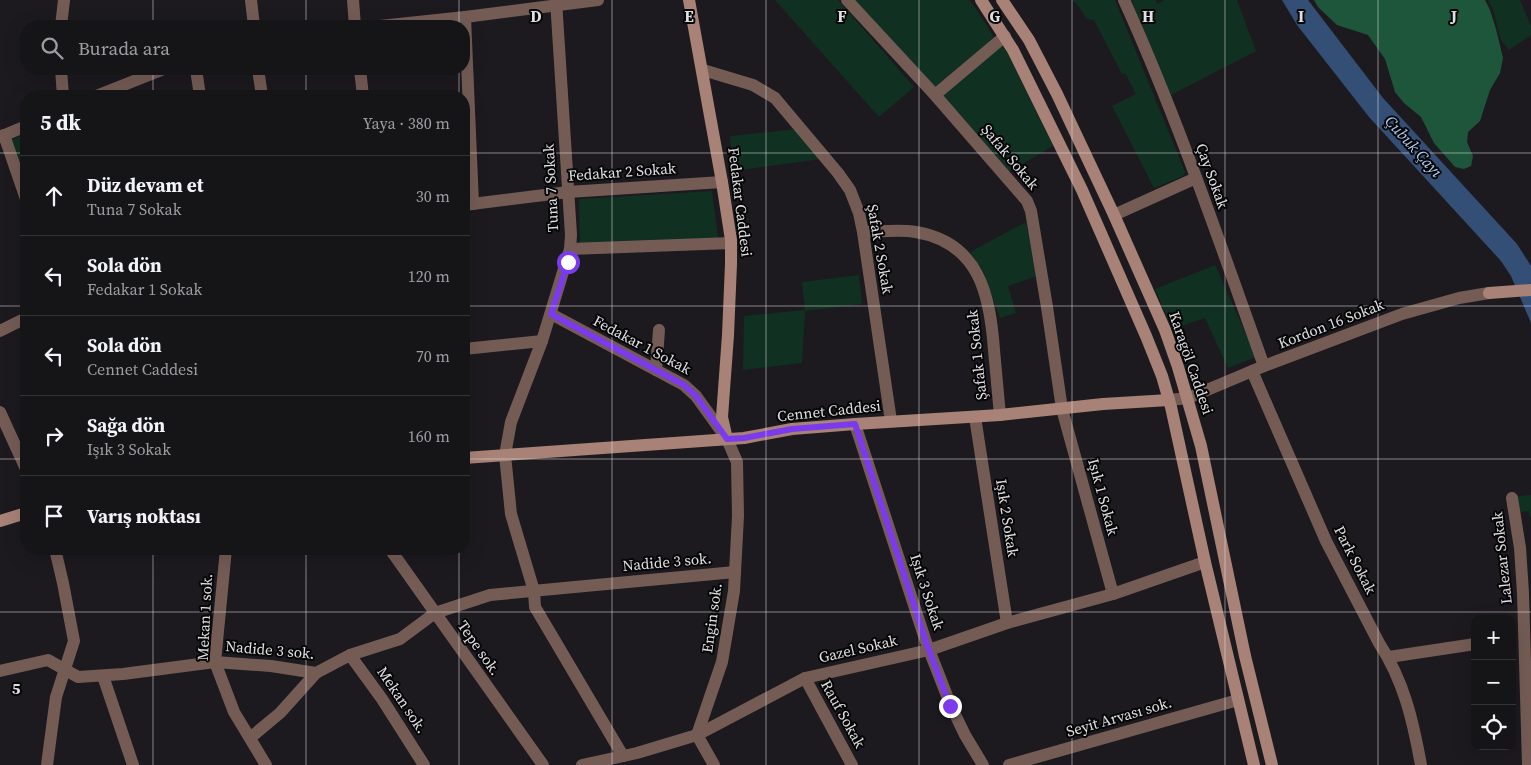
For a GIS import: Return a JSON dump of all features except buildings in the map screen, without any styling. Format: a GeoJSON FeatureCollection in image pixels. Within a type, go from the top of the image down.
{"type":"FeatureCollection","features":[{"type":"Feature","properties":{"kind":"main road","name":"Fedakar Caddesi"},"geometry":{"type":"LineString","coordinates":[[689,0],[703,70],[731,243],[728,335],[722,416],[727,439]]}},
{"type":"Feature","properties":{"kind":"main road"},"geometry":{"type":"LineString","coordinates":[[981,0],[1005,36],[1036,95],[1096,219],[1162,376],[1254,765]]}},
{"type":"Feature","properties":{"kind":"main road","name":"Karagöl Caddesi"},"geometry":{"type":"LineString","coordinates":[[1002,0],[1029,40],[1057,94],[1114,215],[1164,330],[1188,398],[1210,482],[1245,656],[1272,765]]}},
{"type":"Feature","properties":{"kind":"main road"},"geometry":{"type":"LineString","coordinates":[[1490,293],[1531,290]]}},
{"type":"Feature","properties":{"kind":"main road","name":"Cennet Caddesi"},"geometry":{"type":"LineString","coordinates":[[470,458],[744,438],[792,429],[891,421],[975,417],[1169,400]]}},
{"type":"Feature","properties":{"kind":"main road"},"geometry":{"type":"LineString","coordinates":[[0,522],[20,515]]}},
{"type":"Feature","properties":{"kind":"street"},"geometry":{"type":"LineString","coordinates":[[62,20],[64,0]]}},
{"type":"Feature","properties":{"kind":"street"},"geometry":{"type":"LineString","coordinates":[[251,0],[253,20]]}},
{"type":"Feature","properties":{"kind":"street"},"geometry":{"type":"LineString","coordinates":[[352,0],[355,20]]}},
{"type":"Feature","properties":{"kind":"street"},"geometry":{"type":"LineString","coordinates":[[437,20],[556,2],[598,0]]}},
{"type":"Feature","properties":{"kind":"street","name":"Şafak Sokak"},"geometry":{"type":"LineString","coordinates":[[848,0],[935,95],[1027,201],[1031,211],[1062,408]]}},
{"type":"Feature","properties":{"kind":"street","name":"Çay Sokak"},"geometry":{"type":"LineString","coordinates":[[1124,0],[1196,178],[1258,369]]}},
{"type":"Feature","properties":{"kind":"street","name":"Tuna 7 Sokak"},"geometry":{"type":"LineString","coordinates":[[556,2],[570,249],[542,341],[514,413],[505,455],[511,514],[534,590],[535,607],[622,756]]}},
{"type":"Feature","properties":{"kind":"street"},"geometry":{"type":"LineString","coordinates":[[935,95],[1005,36]]}},
{"type":"Feature","properties":{"kind":"street","name":"Şafak 2 Sokak"},"geometry":{"type":"LineString","coordinates":[[703,70],[753,85],[775,98],[842,178],[856,202],[863,232],[891,421]]}},
{"type":"Feature","properties":{"kind":"street"},"geometry":{"type":"LineString","coordinates":[[61,75],[63,90]]}},
{"type":"Feature","properties":{"kind":"street"},"geometry":{"type":"LineString","coordinates":[[110,90],[147,75]]}},
{"type":"Feature","properties":{"kind":"street"},"geometry":{"type":"LineString","coordinates":[[197,75],[199,90]]}},
{"type":"Feature","properties":{"kind":"street"},"geometry":{"type":"LineString","coordinates":[[259,75],[261,90]]}},
{"type":"Feature","properties":{"kind":"street"},"geometry":{"type":"LineString","coordinates":[[361,75],[362,90]]}},
{"type":"Feature","properties":{"kind":"street"},"geometry":{"type":"LineString","coordinates":[[466,75],[466,90]]}},
{"type":"Feature","properties":{"kind":"street"},"geometry":{"type":"LineString","coordinates":[[20,128],[2,136],[20,183]]}},
{"type":"Feature","properties":{"kind":"street"},"geometry":{"type":"LineString","coordinates":[[1114,215],[1196,178]]}},
{"type":"Feature","properties":{"kind":"street","name":"Fedakar 2 Sokak"},"geometry":{"type":"LineString","coordinates":[[470,204],[568,192],[722,182]]}},
{"type":"Feature","properties":{"kind":"street","name":"Şafak 1 Sokak"},"geometry":{"type":"LineString","coordinates":[[863,232],[914,231],[929,234],[959,250],[972,264],[987,298],[991,315],[1000,415]]}},
{"type":"Feature","properties":{"kind":"street"},"geometry":{"type":"LineString","coordinates":[[570,249],[731,243]]}},
{"type":"Feature","properties":{"kind":"street","name":"Kordon 16 Sokak"},"geometry":{"type":"LineString","coordinates":[[1169,400],[1188,398],[1402,314],[1459,298],[1490,293]]}},
{"type":"Feature","properties":{"kind":"street","name":"Fedakar 1 Sokak"},"geometry":{"type":"LineString","coordinates":[[551,314],[684,385],[696,396],[727,439]]}},
{"type":"Feature","properties":{"kind":"street"},"geometry":{"type":"LineString","coordinates":[[0,331],[20,321]]}},
{"type":"Feature","properties":{"kind":"street"},"geometry":{"type":"LineString","coordinates":[[656,370],[659,330]]}},
{"type":"Feature","properties":{"kind":"street"},"geometry":{"type":"LineString","coordinates":[[470,348],[542,341]]}},
{"type":"Feature","properties":{"kind":"street","name":"Park Sokak"},"geometry":{"type":"LineString","coordinates":[[1258,369],[1326,541],[1389,657],[1411,714],[1421,765]]}},
{"type":"Feature","properties":{"kind":"street","name":"Işık 1 Sokak"},"geometry":{"type":"LineString","coordinates":[[1062,408],[1113,594]]}},
{"type":"Feature","properties":{"kind":"street"},"geometry":{"type":"LineString","coordinates":[[0,412],[20,456]]}},
{"type":"Feature","properties":{"kind":"street","name":"Işık 2 Sokak"},"geometry":{"type":"LineString","coordinates":[[975,417],[1007,623]]}},
{"type":"Feature","properties":{"kind":"street","name":"Işık 3 Sokak"},"geometry":{"type":"LineString","coordinates":[[855,424],[929,650],[950,706],[983,765]]}},
{"type":"Feature","properties":{"kind":"street","name":"Engin sok."},"geometry":{"type":"LineString","coordinates":[[697,735],[722,662],[734,591],[738,516],[737,462],[727,439]]}},
{"type":"Feature","properties":{"kind":"street","name":"Lalezar Sokak"},"geometry":{"type":"LineString","coordinates":[[1512,498],[1520,548],[1518,640],[1528,765]]}},
{"type":"Feature","properties":{"kind":"street"},"geometry":{"type":"LineString","coordinates":[[47,765],[56,697],[74,641],[56,555]]}},
{"type":"Feature","properties":{"kind":"street","name":"Mekan 1 sok."},"geometry":{"type":"LineString","coordinates":[[225,555],[216,662],[234,712],[266,765]]}},
{"type":"Feature","properties":{"kind":"street","name":"Tepe sok."},"geometry":{"type":"LineString","coordinates":[[394,555],[543,765]]}},
{"type":"Feature","properties":{"kind":"street","name":"Gazel Sokak"},"geometry":{"type":"LineString","coordinates":[[582,765],[697,735],[805,678],[929,650],[1007,623],[1113,594],[1205,562]]}},
{"type":"Feature","properties":{"kind":"street","name":"Nadide 3 sok."},"geometry":{"type":"LineString","coordinates":[[0,671],[48,660],[78,677],[103,676],[216,662],[271,666],[316,673],[350,655],[400,639],[435,613],[490,595],[735,572]]}},
{"type":"Feature","properties":{"kind":"street"},"geometry":{"type":"LineString","coordinates":[[1389,657],[1471,645]]}},
{"type":"Feature","properties":{"kind":"street","name":"Mekan sok."},"geometry":{"type":"LineString","coordinates":[[350,655],[382,698],[424,765]]}},
{"type":"Feature","properties":{"kind":"street"},"geometry":{"type":"LineString","coordinates":[[250,738],[280,713],[316,673]]}},
{"type":"Feature","properties":{"kind":"street"},"geometry":{"type":"LineString","coordinates":[[103,676],[133,765]]}},
{"type":"Feature","properties":{"kind":"street","name":"Rauf Sokak"},"geometry":{"type":"LineString","coordinates":[[805,678],[852,765]]}},
{"type":"Feature","properties":{"kind":"street","name":"Seyit Arvası sok."},"geometry":{"type":"LineString","coordinates":[[1009,765],[1238,700]]}},
{"type":"Feature","properties":{"kind":"street"},"geometry":{"type":"LineString","coordinates":[[697,735],[714,765]]}},
{"type":"Feature","properties":{"kind":"green space"},"geometry":{"type":"Polygon","coordinates":[[[775,0],[838,0],[914,87],[879,117],[775,0]]]}},
{"type":"Feature","properties":{"kind":"green space"},"geometry":{"type":"Polygon","coordinates":[[[852,0],[969,0],[994,37],[935,90],[852,0]]]}},
{"type":"Feature","properties":{"kind":"green space"},"geometry":{"type":"Polygon","coordinates":[[[1071,0],[1115,0],[1185,172],[1183,176],[1154,188],[1112,106],[1136,94],[1125,73],[1122,74],[1094,20],[1087,19],[1076,3],[1071,0]]]}},
{"type":"Feature","properties":{"kind":"green space"},"geometry":{"type":"Polygon","coordinates":[[[1131,0],[1155,0],[1158,4],[1164,0],[1237,0],[1256,51],[1171,95],[1131,0]]]}},
{"type":"Feature","properties":{"kind":"green space"},"geometry":{"type":"Polygon","coordinates":[[[1314,0],[1485,0],[1496,29],[1503,58],[1500,73],[1490,90],[1480,121],[1468,132],[1467,142],[1473,156],[1471,166],[1464,169],[1455,167],[1434,143],[1421,117],[1404,103],[1395,92],[1385,59],[1368,35],[1337,25],[1318,7],[1314,0]]]}},
{"type":"Feature","properties":{"kind":"green space"},"geometry":{"type":"Polygon","coordinates":[[[1488,0],[1520,0],[1531,26],[1531,35],[1509,50],[1501,40],[1493,10],[1488,0]]]}},
{"type":"Feature","properties":{"kind":"green space"},"geometry":{"type":"Polygon","coordinates":[[[1003,44],[1053,146],[1008,172],[943,96],[1003,44]]]}},
{"type":"Feature","properties":{"kind":"green space"},"geometry":{"type":"Polygon","coordinates":[[[797,129],[821,159],[733,171],[730,136],[797,129]]]}},
{"type":"Feature","properties":{"kind":"green space"},"geometry":{"type":"Polygon","coordinates":[[[20,136],[20,163],[11,140],[20,136]]]}},
{"type":"Feature","properties":{"kind":"green space"},"geometry":{"type":"Polygon","coordinates":[[[712,191],[718,238],[580,244],[579,199],[712,191]]]}},
{"type":"Feature","properties":{"kind":"green space"},"geometry":{"type":"Polygon","coordinates":[[[1026,222],[1037,276],[1008,286],[1016,313],[1000,318],[984,273],[970,252],[1026,222]]]}},
{"type":"Feature","properties":{"kind":"green space"},"geometry":{"type":"Polygon","coordinates":[[[1215,265],[1256,357],[1228,368],[1205,318],[1172,329],[1155,289],[1215,265]]]}},
{"type":"Feature","properties":{"kind":"green space"},"geometry":{"type":"Polygon","coordinates":[[[859,275],[862,304],[805,311],[802,363],[743,370],[744,316],[805,310],[802,282],[859,275]]]}},
{"type":"Feature","properties":{"kind":"green space"},"geometry":{"type":"Polygon","coordinates":[[[1531,495],[1530,517],[1529,511],[1519,512],[1518,496],[1531,495]]]}},
{"type":"Feature","properties":{"kind":"water","name":"Çubuk Çayı"},"geometry":{"type":"Polygon","coordinates":[[[1282,0],[1308,0],[1383,98],[1517,244],[1531,266],[1531,323],[1511,276],[1501,261],[1369,117],[1297,25],[1282,0]]]}},
{"type":"Feature","properties":{"kind":"route"},"geometry":{"type":"LineString","coordinates":[[568,262],[551,314],[684,385],[696,396],[727,439],[744,438],[792,429],[855,424],[926,642],[950,706]]}}]}
